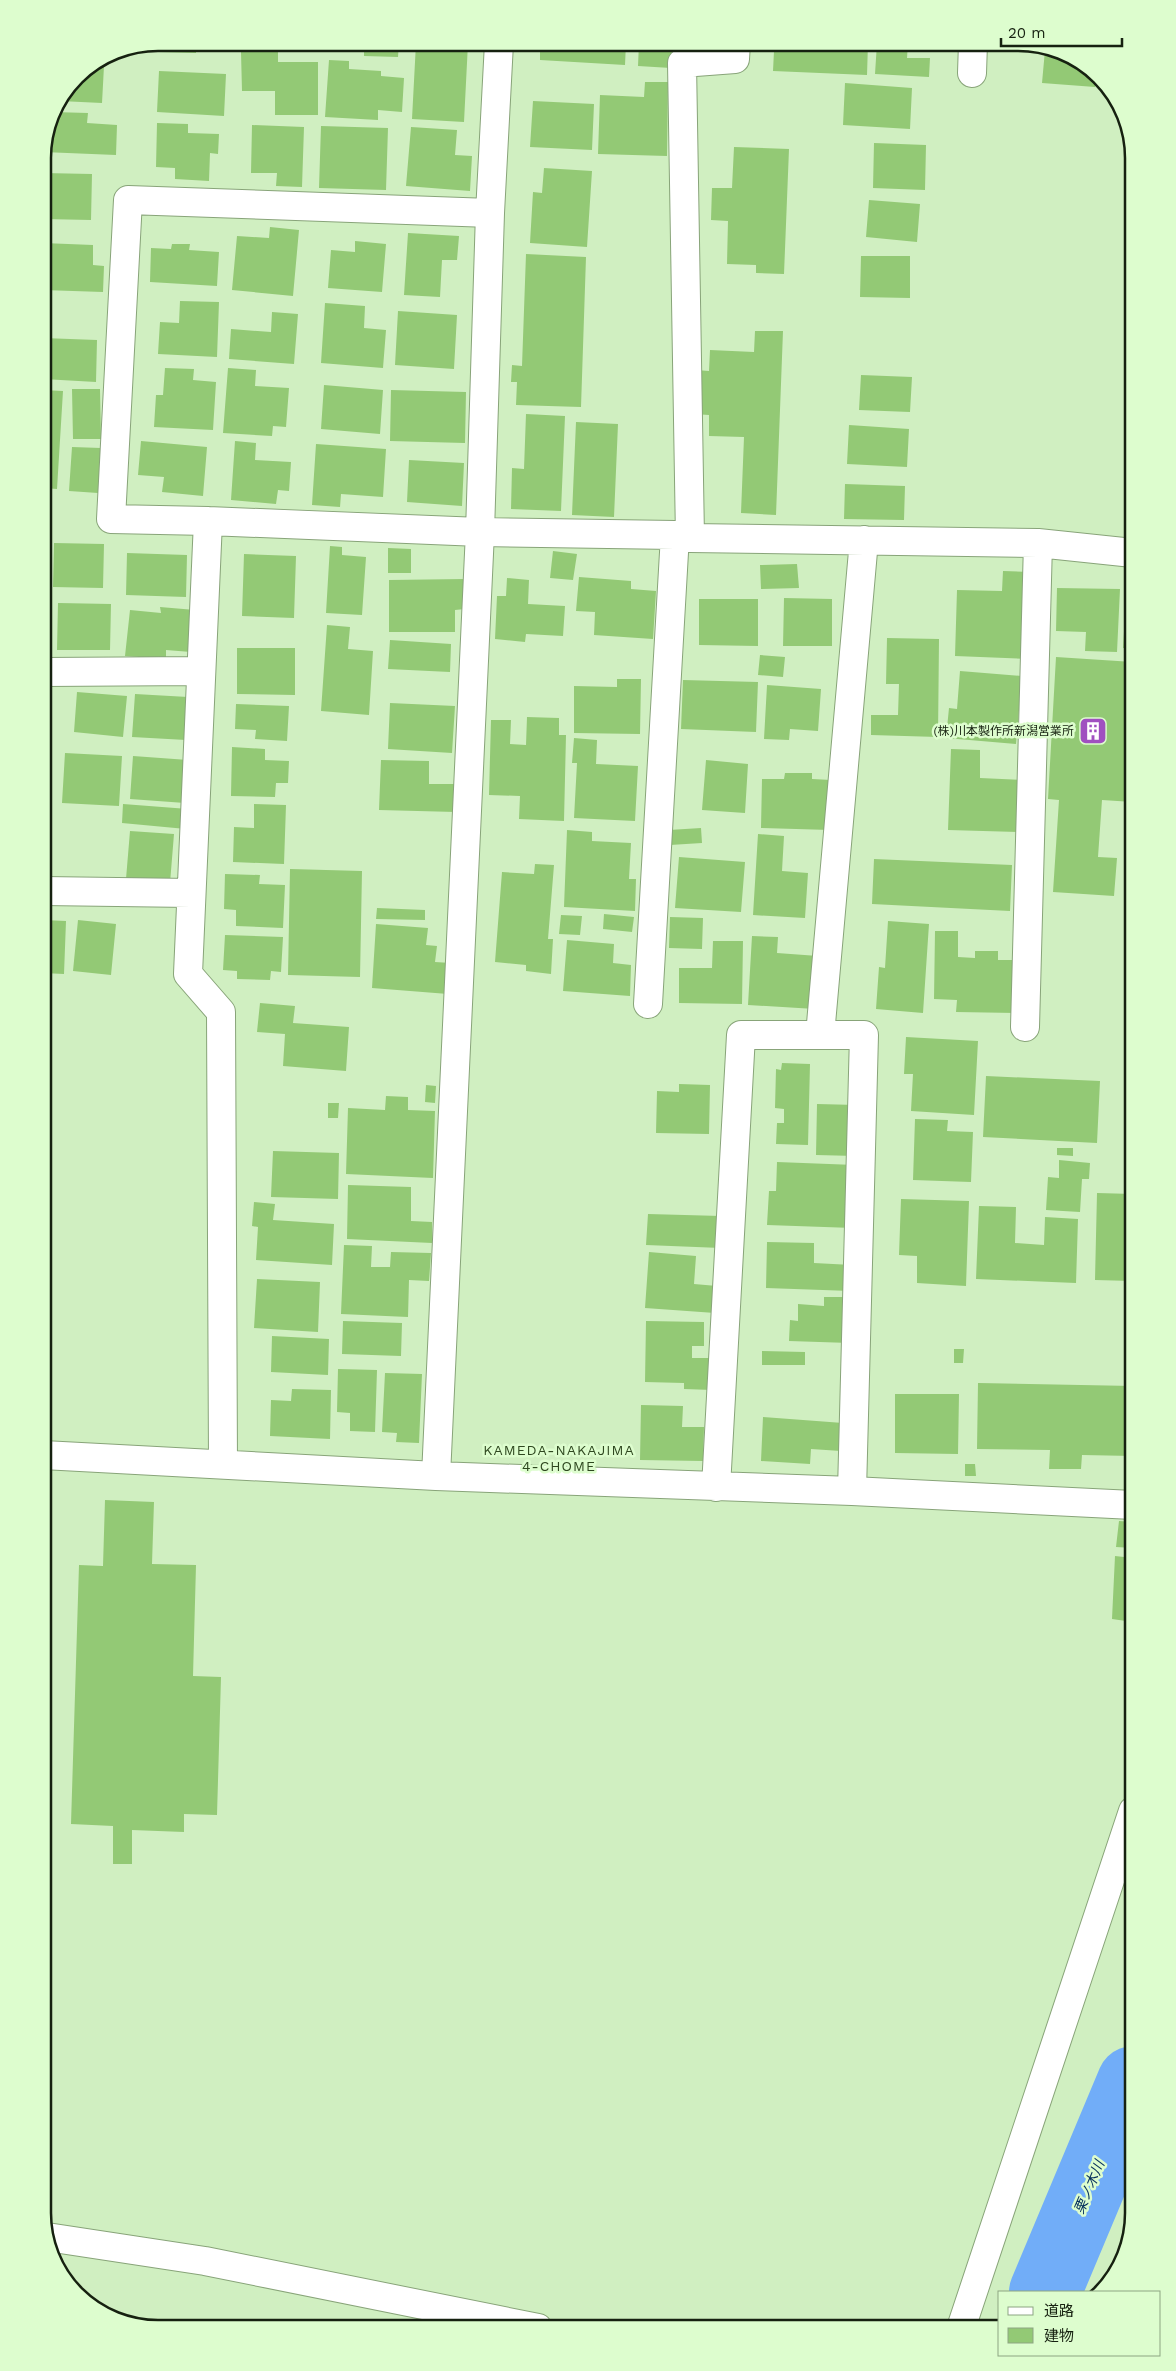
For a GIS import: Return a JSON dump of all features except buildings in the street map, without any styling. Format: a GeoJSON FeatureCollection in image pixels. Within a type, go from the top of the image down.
{"type":"FeatureCollection","features":[{"type":"Feature","properties":{"kind":"street"},"geometry":{"type":"LineString","coordinates":[[436,1476],[480,532],[490,213],[499,51]]}},
{"type":"Feature","properties":{"kind":"street"},"geometry":{"type":"LineString","coordinates":[[648,1004],[683,537],[682,63],[735,58],[735,51]]}},
{"type":"Feature","properties":{"kind":"street"},"geometry":{"type":"LineString","coordinates":[[972,73],[973,51]]}},
{"type":"Feature","properties":{"kind":"street"},"geometry":{"type":"LineString","coordinates":[[490,213],[128,200],[111,519],[480,532],[1038,543],[1125,552]]}},
{"type":"Feature","properties":{"kind":"street"},"geometry":{"type":"LineString","coordinates":[[208,521],[188,974],[221,1012],[223,1464]]}},
{"type":"Feature","properties":{"kind":"street"},"geometry":{"type":"LineString","coordinates":[[820,1035],[864,540]]}},
{"type":"Feature","properties":{"kind":"street"},"geometry":{"type":"LineString","coordinates":[[1026,1027],[1038,543]]}},
{"type":"Feature","properties":{"kind":"street"},"geometry":{"type":"LineString","coordinates":[[51,672],[201,671]]}},
{"type":"Feature","properties":{"kind":"street"},"geometry":{"type":"LineString","coordinates":[[51,891],[191,893]]}},
{"type":"Feature","properties":{"kind":"street"},"geometry":{"type":"LineString","coordinates":[[716,1487],[741,1035],[864,1035],[852,1490]]}},
{"type":"Feature","properties":{"kind":"street"},"geometry":{"type":"LineString","coordinates":[[51,1456],[436,1476],[716,1487],[852,1490],[1125,1505]]}},
{"type":"Feature","properties":{"kind":"street"},"geometry":{"type":"LineString","coordinates":[[964,2320],[1125,1838]]}},
{"type":"Feature","properties":{"kind":"street"},"geometry":{"type":"LineString","coordinates":[[55,2239],[205,2262],[498,2320]]}},
{"type":"Feature","properties":{"kind":"waterway","name":"栗ノ木川"},"geometry":{"type":"LineString","coordinates":[[1045,2291],[1125,2101]]}},
{"type":"Feature","properties":{"kind":"place","name":"(株)川本製作所新潟営業所"},"geometry":{"type":"Point","coordinates":[1093,731]}},
{"type":"Feature","properties":{"kind":"district","name":"KAMEDA-NAKAJIMA 4-CHOME"},"geometry":{"type":"Point","coordinates":[559,1458]}}]}
